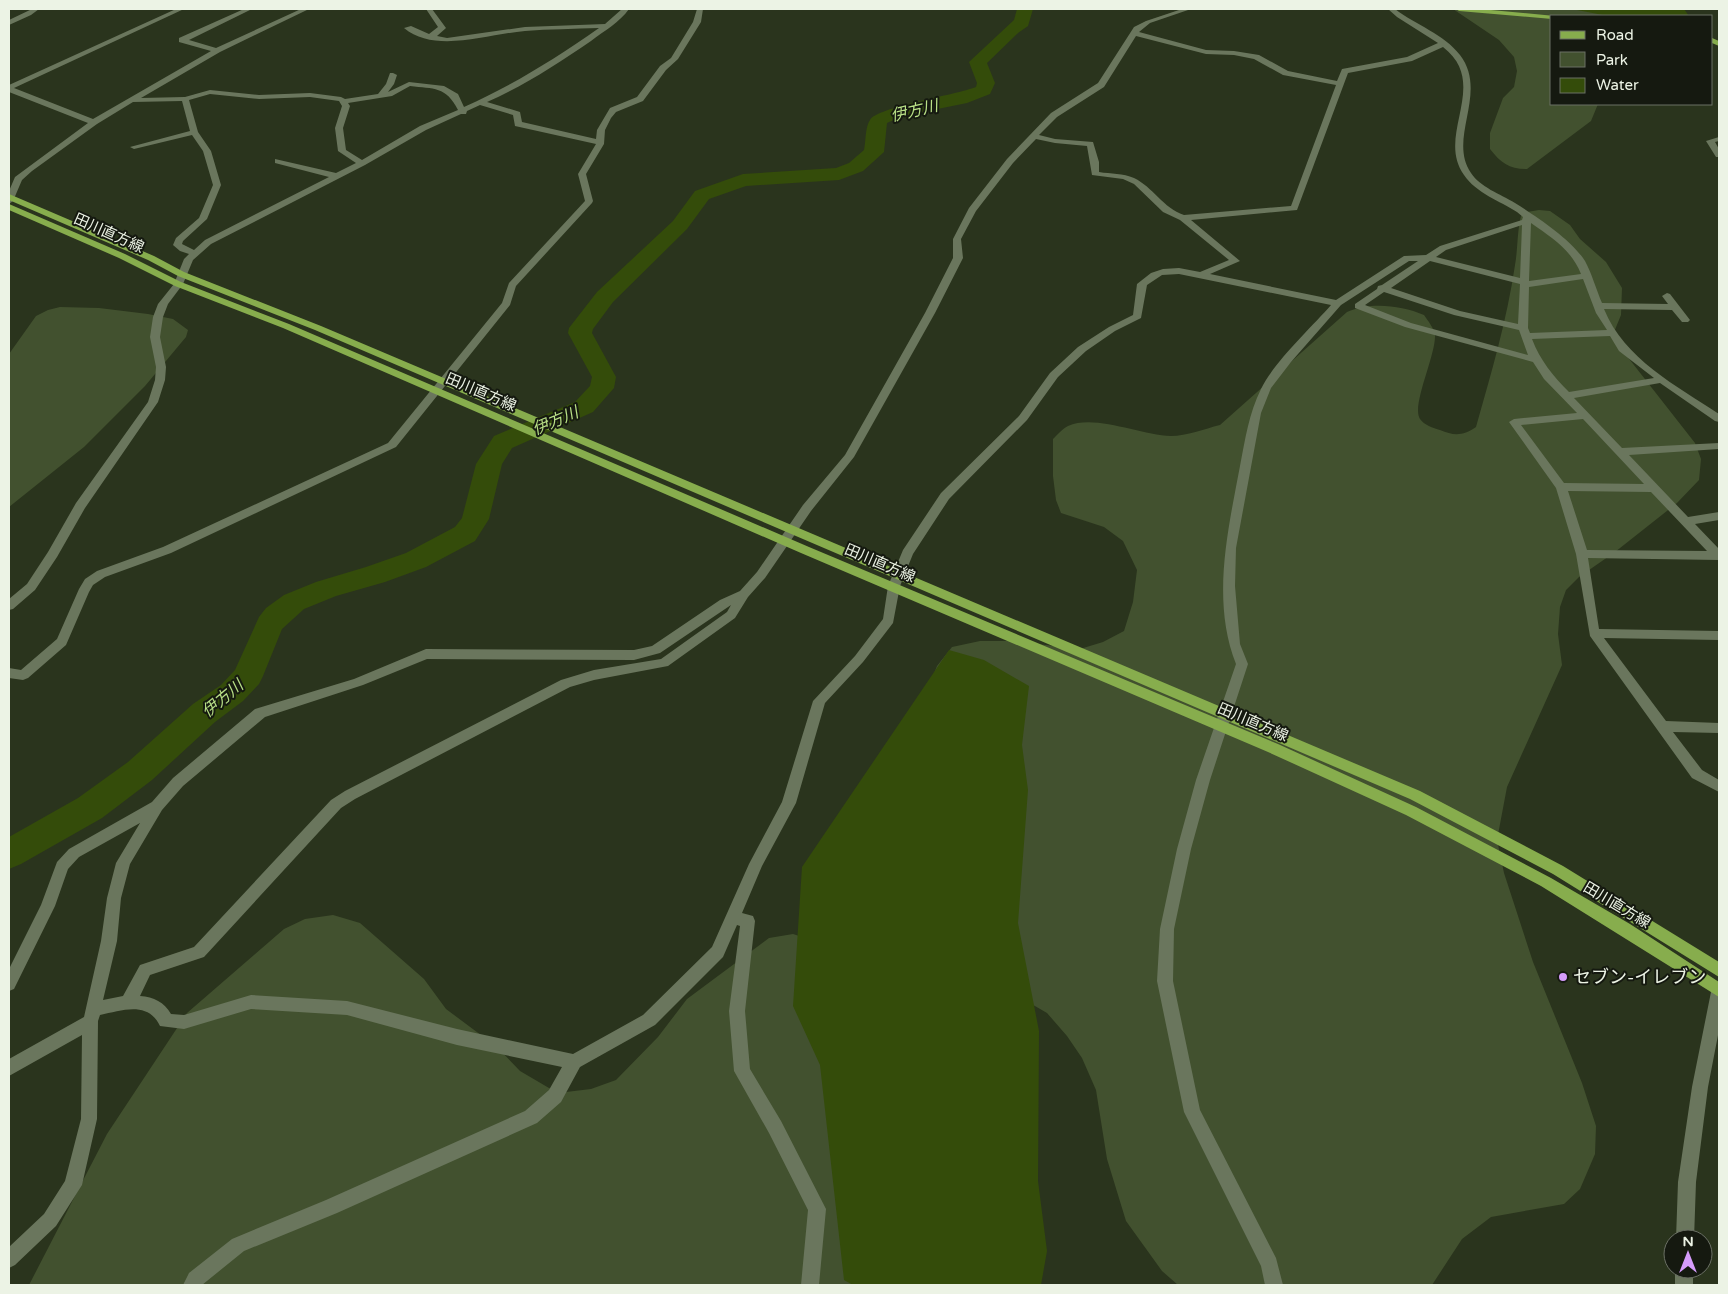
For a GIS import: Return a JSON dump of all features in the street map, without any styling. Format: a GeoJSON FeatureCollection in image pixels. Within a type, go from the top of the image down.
{"type":"FeatureCollection","features":[{"type":"Feature","properties":{"kind":"main road"},"geometry":{"type":"LineString","coordinates":[[1459,9],[1550,17]]}},
{"type":"Feature","properties":{"kind":"main road","name":"田川直方線"},"geometry":{"type":"LineString","coordinates":[[9,197],[151,258],[180,279]]}},
{"type":"Feature","properties":{"kind":"main road","name":"田川直方線"},"geometry":{"type":"LineString","coordinates":[[9,207],[286,326],[440,386],[509,410],[558,437]]}},
{"type":"Feature","properties":{"kind":"main road","name":"田川直方線"},"geometry":{"type":"LineString","coordinates":[[440,386],[496,416],[558,437],[897,581],[1415,795],[1558,870],[1719,970]]}},
{"type":"Feature","properties":{"kind":"main road","name":"田川直方線"},"geometry":{"type":"LineString","coordinates":[[897,581],[1411,811],[1546,882],[1625,929],[1719,991]]}},
{"type":"Feature","properties":{"kind":"street"},"geometry":{"type":"LineString","coordinates":[[9,23],[36,9]]}},
{"type":"Feature","properties":{"kind":"street"},"geometry":{"type":"LineString","coordinates":[[9,88],[181,9]]}},
{"type":"Feature","properties":{"kind":"street"},"geometry":{"type":"LineString","coordinates":[[233,9],[246,10]]}},
{"type":"Feature","properties":{"kind":"street"},"geometry":{"type":"LineString","coordinates":[[9,201],[18,179],[28,169],[94,122],[217,50],[306,9]]}},
{"type":"Feature","properties":{"kind":"street"},"geometry":{"type":"LineString","coordinates":[[430,9],[442,28],[434,34],[433,38]]}},
{"type":"Feature","properties":{"kind":"street"},"geometry":{"type":"LineString","coordinates":[[9,606],[31,587],[53,554],[80,506],[153,402],[160,380],[161,367],[155,337],[158,317],[163,304],[180,279],[188,259],[208,242],[362,163],[423,128],[463,112],[508,90],[550,66],[607,26],[626,9]]}},
{"type":"Feature","properties":{"kind":"street"},"geometry":{"type":"LineString","coordinates":[[9,673],[23,675],[62,642],[83,592],[89,582],[101,574],[167,550],[392,445],[507,303],[512,285],[589,201],[582,174],[600,142],[603,125],[614,110],[640,99],[663,68],[674,60],[697,22],[700,9]]}},
{"type":"Feature","properties":{"kind":"street"},"geometry":{"type":"LineString","coordinates":[[128,1003],[145,970],[199,952],[329,811],[343,799],[566,683],[594,675],[664,663],[731,615],[744,594],[761,575],[807,508],[849,457],[930,313],[958,258],[957,239],[972,210],[1010,161],[1054,115],[1101,85],[1135,33],[1148,22],[1188,9]]}},
{"type":"Feature","properties":{"kind":"street"},"geometry":{"type":"LineString","coordinates":[[1391,9],[1443,44],[1463,64],[1468,77],[1460,150],[1466,174],[1475,182],[1516,206],[1527,218],[1569,246],[1581,262],[1598,306],[1613,334],[1624,349],[1662,380],[1719,418]]}},
{"type":"Feature","properties":{"kind":"street"},"geometry":{"type":"LineString","coordinates":[[217,50],[182,40],[246,10]]}},
{"type":"Feature","properties":{"kind":"street"},"geometry":{"type":"LineString","coordinates":[[1139,15],[1148,22]]}},
{"type":"Feature","properties":{"kind":"street"},"geometry":{"type":"LineString","coordinates":[[408,28],[433,38],[458,40],[486,34],[525,30],[607,26]]}},
{"type":"Feature","properties":{"kind":"street"},"geometry":{"type":"LineString","coordinates":[[1135,33],[1206,52],[1234,53],[1256,57],[1286,73],[1340,84]]}},
{"type":"Feature","properties":{"kind":"street"},"geometry":{"type":"LineString","coordinates":[[1034,136],[1055,141],[1090,144],[1095,162],[1095,173],[1128,178],[1138,184],[1172,215],[1183,218],[1294,208],[1345,71],[1408,59],[1443,44]]}},
{"type":"Feature","properties":{"kind":"street"},"geometry":{"type":"LineString","coordinates":[[380,96],[390,84],[393,75]]}},
{"type":"Feature","properties":{"kind":"street"},"geometry":{"type":"LineString","coordinates":[[343,102],[380,96],[409,84],[444,88],[454,96],[463,112]]}},
{"type":"Feature","properties":{"kind":"street"},"geometry":{"type":"LineString","coordinates":[[9,88],[94,122]]}},
{"type":"Feature","properties":{"kind":"street"},"geometry":{"type":"LineString","coordinates":[[134,100],[185,99],[210,92],[260,97],[310,95],[340,99],[346,106],[338,120],[339,140],[342,151],[362,163]]}},
{"type":"Feature","properties":{"kind":"street"},"geometry":{"type":"LineString","coordinates":[[185,99],[194,132],[207,151],[217,185],[203,219],[179,240],[177,245],[195,253]]}},
{"type":"Feature","properties":{"kind":"street"},"geometry":{"type":"LineString","coordinates":[[481,103],[517,114],[518,124],[600,142]]}},
{"type":"Feature","properties":{"kind":"street"},"geometry":{"type":"LineString","coordinates":[[134,147],[194,132]]}},
{"type":"Feature","properties":{"kind":"street"},"geometry":{"type":"LineString","coordinates":[[1719,139],[1710,141],[1719,155]]}},
{"type":"Feature","properties":{"kind":"street"},"geometry":{"type":"LineString","coordinates":[[278,161],[337,176]]}},
{"type":"Feature","properties":{"kind":"street"},"geometry":{"type":"LineString","coordinates":[[1183,218],[1235,261],[1203,274]]}},
{"type":"Feature","properties":{"kind":"street"},"geometry":{"type":"LineString","coordinates":[[1527,218],[1443,248],[1381,288],[1358,306],[1408,325],[1536,360]]}},
{"type":"Feature","properties":{"kind":"street"},"geometry":{"type":"LineString","coordinates":[[1527,218],[1524,332],[1536,360],[1548,378],[1719,556]]}},
{"type":"Feature","properties":{"kind":"street"},"geometry":{"type":"LineString","coordinates":[[1274,1285],[1270,1264],[1192,1112],[1165,981],[1167,929],[1184,849],[1203,780],[1242,664],[1234,644],[1229,586],[1230,548],[1256,413],[1266,388],[1287,360],[1338,303],[1407,258],[1429,258],[1524,284],[1586,276]]}},
{"type":"Feature","properties":{"kind":"street"},"geometry":{"type":"LineString","coordinates":[[192,1285],[195,1279],[238,1245],[330,1207],[531,1117],[555,1096],[574,1062],[649,1020],[718,952],[756,864],[789,803],[819,701],[859,659],[889,620],[897,581],[907,553],[945,496],[987,451],[1023,418],[1054,375],[1082,349],[1112,329],[1138,316],[1142,284],[1151,276],[1162,270],[1179,270],[1338,303]]}},
{"type":"Feature","properties":{"kind":"street"},"geometry":{"type":"LineString","coordinates":[[1381,288],[1457,313],[1524,332],[1613,334]]}},
{"type":"Feature","properties":{"kind":"street"},"geometry":{"type":"LineString","coordinates":[[1667,296],[1685,320]]}},
{"type":"Feature","properties":{"kind":"street"},"geometry":{"type":"LineString","coordinates":[[1598,306],[1675,307]]}},
{"type":"Feature","properties":{"kind":"street"},"geometry":{"type":"LineString","coordinates":[[1566,396],[1662,380]]}},
{"type":"Feature","properties":{"kind":"street"},"geometry":{"type":"LineString","coordinates":[[1585,416],[1514,422],[1560,487],[1582,554],[1594,633],[1697,774],[1719,786]]}},
{"type":"Feature","properties":{"kind":"street"},"geometry":{"type":"LineString","coordinates":[[1620,452],[1719,446]]}},
{"type":"Feature","properties":{"kind":"street"},"geometry":{"type":"LineString","coordinates":[[1560,487],[1654,488]]}},
{"type":"Feature","properties":{"kind":"street"},"geometry":{"type":"LineString","coordinates":[[1687,521],[1719,516]]}},
{"type":"Feature","properties":{"kind":"street"},"geometry":{"type":"LineString","coordinates":[[1582,554],[1719,556]]}},
{"type":"Feature","properties":{"kind":"street"},"geometry":{"type":"LineString","coordinates":[[9,1259],[50,1220],[73,1185],[89,1119],[92,1015],[109,941],[114,898],[124,864],[157,806],[178,782],[260,713],[358,682],[426,654],[634,655],[656,650],[724,603],[744,594]]}},
{"type":"Feature","properties":{"kind":"street"},"geometry":{"type":"LineString","coordinates":[[1594,633],[1719,635]]}},
{"type":"Feature","properties":{"kind":"street"},"geometry":{"type":"LineString","coordinates":[[1662,726],[1719,728]]}},
{"type":"Feature","properties":{"kind":"street"},"geometry":{"type":"LineString","coordinates":[[9,984],[48,906],[62,866],[74,853],[157,806]]}},
{"type":"Feature","properties":{"kind":"street"},"geometry":{"type":"LineString","coordinates":[[732,918],[748,921],[737,1011],[742,1071],[775,1127],[817,1209],[810,1285]]}},
{"type":"Feature","properties":{"kind":"street"},"geometry":{"type":"LineString","coordinates":[[1685,1229],[1687,1182],[1698,1106],[1719,991]]}},
{"type":"Feature","properties":{"kind":"street"},"geometry":{"type":"LineString","coordinates":[[9,1068],[92,1015],[128,1003],[149,1003],[159,1009],[166,1021],[184,1022],[251,1002],[347,1008],[457,1037],[574,1062]]}},
{"type":"Feature","properties":{"kind":"green space"},"geometry":{"type":"Polygon","coordinates":[[[1453,9],[1616,9],[1623,15],[1550,15],[1550,105],[1598,105],[1591,121],[1527,169],[1510,166],[1498,158],[1490,149],[1490,133],[1503,98],[1514,87],[1517,71],[1514,57],[1499,40],[1453,9]]]}},
{"type":"Feature","properties":{"kind":"green space"},"geometry":{"type":"Polygon","coordinates":[[[1550,211],[1570,225],[1580,239],[1606,262],[1622,288],[1621,315],[1612,337],[1695,443],[1701,459],[1699,480],[1677,503],[1615,552],[1579,577],[1566,590],[1560,607],[1558,634],[1562,665],[1507,787],[1497,840],[1504,873],[1533,962],[1582,1083],[1596,1126],[1595,1154],[1580,1189],[1564,1204],[1491,1217],[1462,1239],[1432,1285],[1178,1285],[1162,1271],[1126,1221],[1107,1159],[1096,1090],[1082,1058],[1067,1036],[1047,1013],[969,968],[906,746],[937,666],[952,647],[980,641],[1012,641],[1080,649],[1103,642],[1124,631],[1133,602],[1137,570],[1123,541],[1104,527],[1061,513],[1056,500],[1053,476],[1053,439],[1062,430],[1068,426],[1091,422],[1159,435],[1177,436],[1220,425],[1347,312],[1365,307],[1385,306],[1405,309],[1424,315],[1435,335],[1432,355],[1419,403],[1418,412],[1420,419],[1429,426],[1450,433],[1467,432],[1476,427],[1498,347],[1512,286],[1521,216],[1527,212],[1550,211]]]}},
{"type":"Feature","properties":{"kind":"green space"},"geometry":{"type":"Polygon","coordinates":[[[60,307],[99,308],[148,314],[173,319],[188,330],[186,337],[145,386],[84,447],[9,507],[9,354],[36,316],[60,307]]]}},
{"type":"Feature","properties":{"kind":"green space"},"geometry":{"type":"Polygon","coordinates":[[[333,915],[360,923],[424,979],[446,1009],[497,1047],[520,1071],[549,1088],[566,1092],[591,1089],[616,1080],[658,1037],[687,999],[769,938],[793,934],[827,945],[1009,1285],[29,1285],[107,1134],[187,1013],[284,929],[305,919],[333,915]]]}},
{"type":"Feature","properties":{"kind":"water"},"geometry":{"type":"Polygon","coordinates":[[[1572,9],[1684,9],[1688,15],[1603,15],[1572,9]]]}},
{"type":"Feature","properties":{"kind":"water"},"geometry":{"type":"Polygon","coordinates":[[[949,650],[984,660],[1029,686],[1022,745],[1028,790],[1018,923],[1039,1031],[1038,1181],[1047,1251],[1041,1285],[853,1285],[844,1280],[820,1065],[793,1006],[802,867],[949,650]]]}},
{"type":"Feature","properties":{"kind":"waterway","name":"伊方川"},"geometry":{"type":"LineString","coordinates":[[9,854],[90,808],[140,771],[204,713],[232,693],[248,676],[269,625],[276,616],[294,602],[326,589],[375,575],[416,560],[465,534],[475,519],[489,464],[503,442],[584,407],[602,388],[604,377],[580,333],[581,328],[605,297],[680,225],[702,195],[743,180],[839,174],[856,167],[874,152],[878,121],[882,118],[898,112],[960,99],[984,90],[986,83],[978,62],[1012,29],[1022,22],[1025,9]]}},
{"type":"Feature","properties":{"kind":"place","name":"セブン-イレブン"},"geometry":{"type":"Point","coordinates":[1563,977]}}]}
